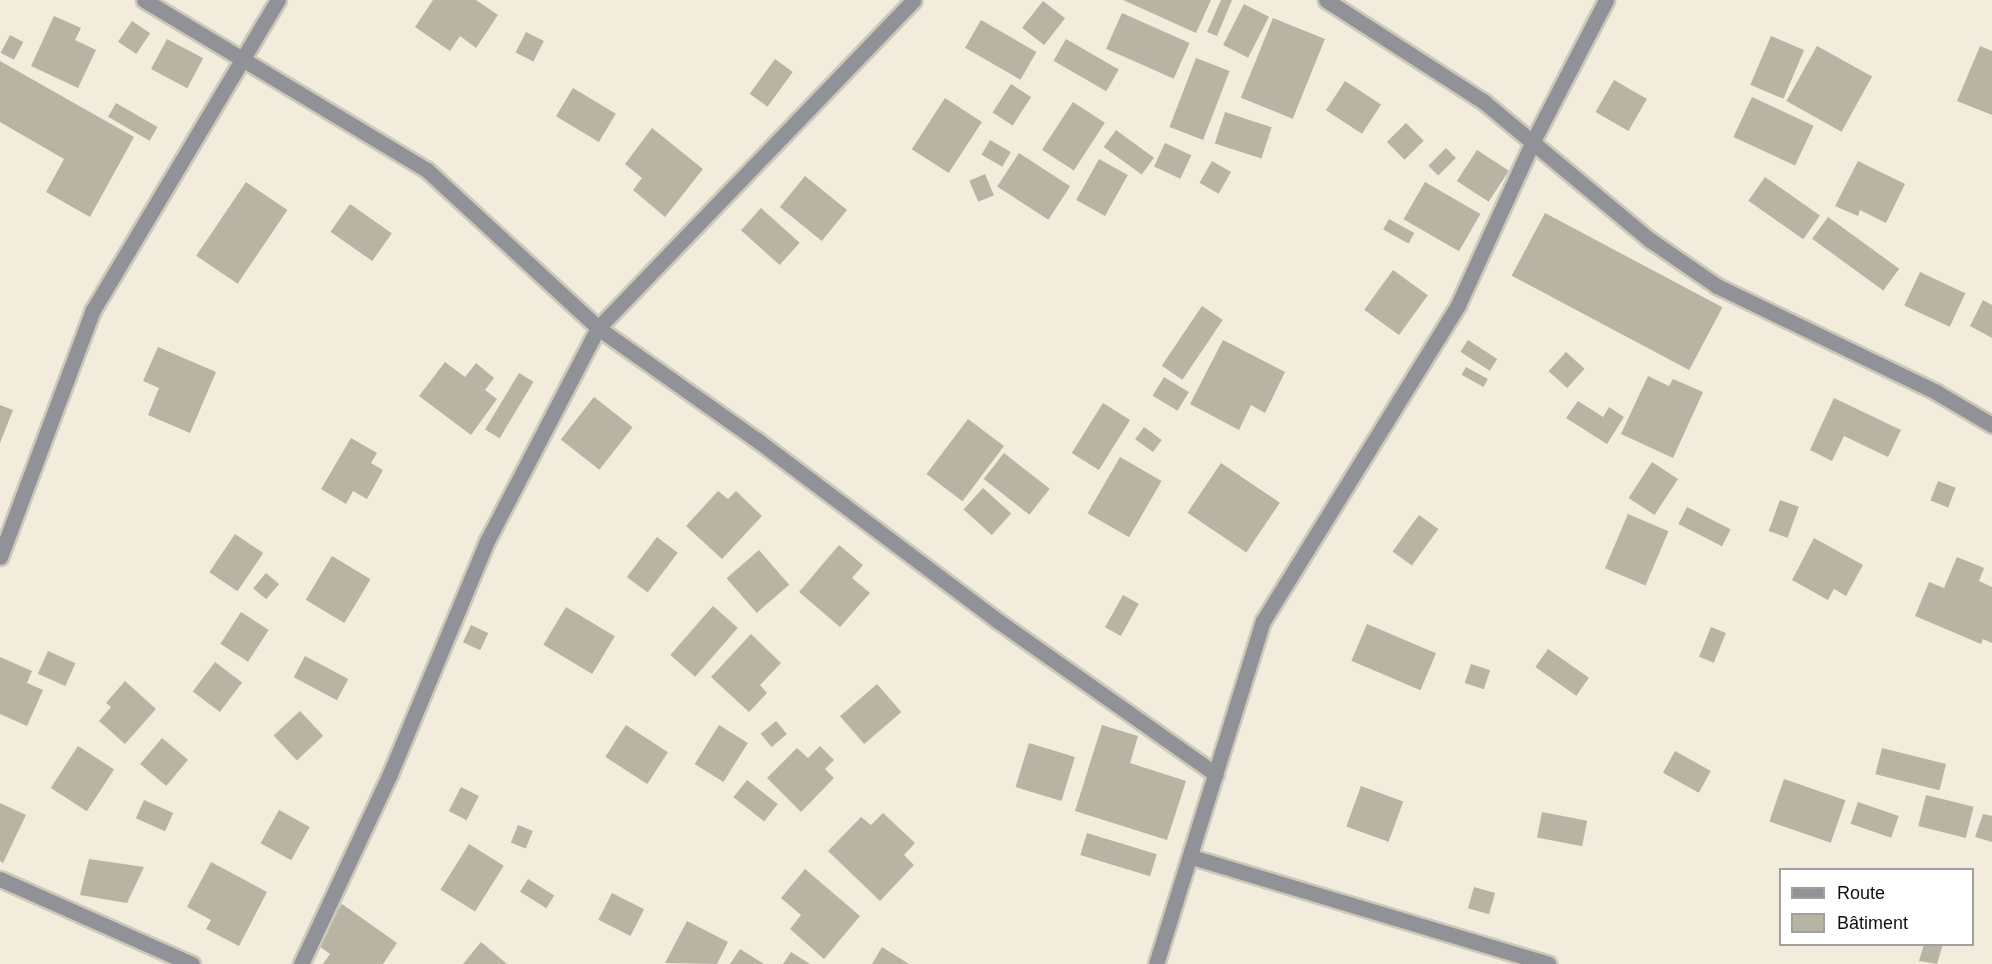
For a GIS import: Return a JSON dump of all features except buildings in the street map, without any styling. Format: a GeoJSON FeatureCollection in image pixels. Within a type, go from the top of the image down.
{"type":"FeatureCollection","features":[{"type":"Feature","properties":{"kind":"street"},"geometry":{"type":"LineString","coordinates":[[144,0],[427,170],[598,328],[757,440],[998,621],[1216,774]]}},
{"type":"Feature","properties":{"kind":"street"},"geometry":{"type":"LineString","coordinates":[[0,557],[93,310],[241,58],[278,0]]}},
{"type":"Feature","properties":{"kind":"street"},"geometry":{"type":"LineString","coordinates":[[301,964],[390,774],[487,541],[598,328],[914,0]]}},
{"type":"Feature","properties":{"kind":"street"},"geometry":{"type":"LineString","coordinates":[[1326,0],[1483,101],[1650,240],[1717,286],[1936,392],[1992,425]]}},
{"type":"Feature","properties":{"kind":"street"},"geometry":{"type":"LineString","coordinates":[[1155,964],[1191,857],[1263,621],[1458,305],[1532,143],[1606,0]]}},
{"type":"Feature","properties":{"kind":"street"},"geometry":{"type":"LineString","coordinates":[[1191,857],[1548,964]]}},
{"type":"Feature","properties":{"kind":"street"},"geometry":{"type":"LineString","coordinates":[[0,879],[192,964]]}}]}
